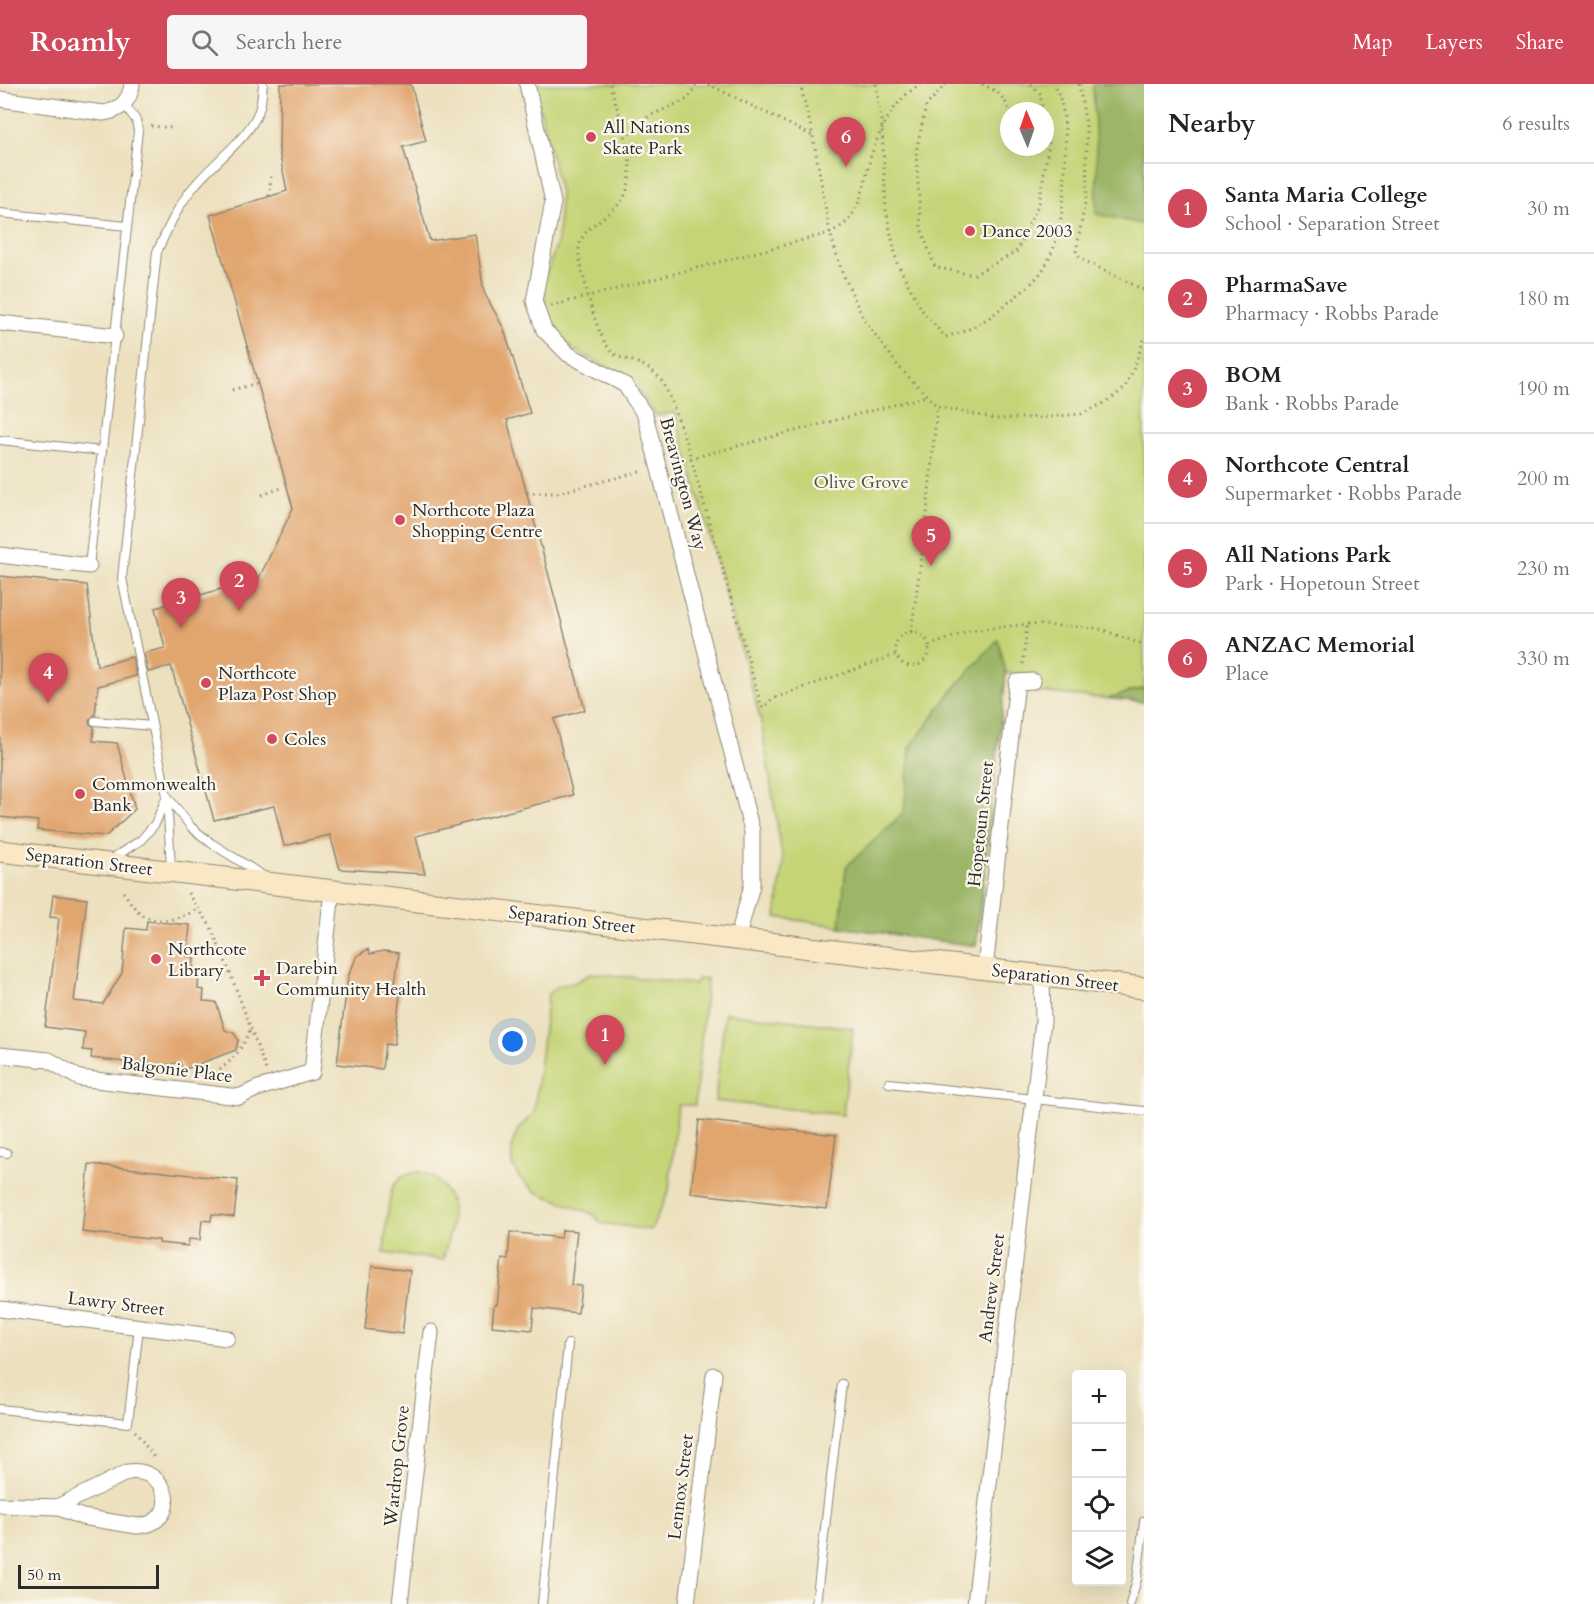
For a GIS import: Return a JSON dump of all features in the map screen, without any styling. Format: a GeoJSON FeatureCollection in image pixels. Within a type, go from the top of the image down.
{"type":"FeatureCollection","features":[{"type":"Feature","properties":{"kind":"street","name":"Breavington Way"},"geometry":{"type":"LineString","coordinates":[[527,84],[553,202],[534,301],[544,330],[568,354],[625,385],[645,415],[752,831],[752,885],[737,940]]}},
{"type":"Feature","properties":{"kind":"street"},"geometry":{"type":"LineString","coordinates":[[0,99],[68,107],[93,113],[111,112],[129,94]]}},
{"type":"Feature","properties":{"kind":"street"},"geometry":{"type":"LineString","coordinates":[[0,323],[115,336]]}},
{"type":"Feature","properties":{"kind":"street"},"geometry":{"type":"LineString","coordinates":[[0,555],[89,566]]}},
{"type":"Feature","properties":{"kind":"street","name":"Hopetoun Street"},"geometry":{"type":"LineString","coordinates":[[985,969],[1012,680],[1033,681]]}},
{"type":"Feature","properties":{"kind":"street","name":"Separation Street"},"geometry":{"type":"LineString","coordinates":[[0,851],[1144,988]]}},
{"type":"Feature","properties":{"kind":"street","name":"Balgonie Place"},"geometry":{"type":"LineString","coordinates":[[0,1055],[49,1060],[79,1078],[239,1097],[256,1089],[312,1072],[332,891]]}},
{"type":"Feature","properties":{"kind":"street","name":"Andrew Street"},"geometry":{"type":"LineString","coordinates":[[975,1604],[1043,1021],[1042,976]]}},
{"type":"Feature","properties":{"kind":"street","name":"Lawry Street"},"geometry":{"type":"LineString","coordinates":[[0,1309],[227,1338]]}},
{"type":"Feature","properties":{"kind":"street","name":"Wardrop Grove"},"geometry":{"type":"LineString","coordinates":[[400,1604],[431,1332]]}},
{"type":"Feature","properties":{"kind":"street","name":"Lennox Street"},"geometry":{"type":"LineString","coordinates":[[687,1604],[714,1375]]}},
{"type":"Feature","properties":{"kind":"street"},"geometry":{"type":"LineString","coordinates":[[0,1505],[57,1507],[82,1517],[137,1526],[153,1524],[160,1518],[165,1502],[165,1492],[153,1476],[145,1472],[128,1472],[57,1507]]}},
{"type":"Feature","properties":{"kind":"lane"},"geometry":{"type":"LineString","coordinates":[[171,871],[167,796],[122,578],[157,252],[165,233],[194,186],[245,133],[256,117],[260,108],[263,84]]}},
{"type":"Feature","properties":{"kind":"lane"},"geometry":{"type":"LineString","coordinates":[[89,566],[138,131],[129,94]]}},
{"type":"Feature","properties":{"kind":"lane"},"geometry":{"type":"LineString","coordinates":[[0,213],[127,226]]}},
{"type":"Feature","properties":{"kind":"lane"},"geometry":{"type":"LineString","coordinates":[[0,440],[102,451]]}},
{"type":"Feature","properties":{"kind":"lane"},"geometry":{"type":"LineString","coordinates":[[95,721],[152,726]]}},
{"type":"Feature","properties":{"kind":"lane"},"geometry":{"type":"LineString","coordinates":[[105,863],[141,840],[155,824],[167,796]]}},
{"type":"Feature","properties":{"kind":"lane"},"geometry":{"type":"LineString","coordinates":[[167,796],[191,827],[277,884]]}},
{"type":"Feature","properties":{"kind":"lane"},"geometry":{"type":"LineString","coordinates":[[889,1083],[1144,1111]]}},
{"type":"Feature","properties":{"kind":"lane"},"geometry":{"type":"LineString","coordinates":[[0,1409],[128,1423],[140,1327]]}},
{"type":"Feature","properties":{"kind":"lane"},"geometry":{"type":"LineString","coordinates":[[542,1604],[568,1344]]}},
{"type":"Feature","properties":{"kind":"lane"},"geometry":{"type":"LineString","coordinates":[[816,1604],[842,1384]]}},
{"type":"Feature","properties":{"kind":"lane"},"geometry":{"type":"LineString","coordinates":[[1130,1604],[1137,1579],[1144,1521]]}},
{"type":"Feature","properties":{"kind":"path"},"geometry":{"type":"LineString","coordinates":[[610,84],[631,172],[627,192],[618,206],[579,239],[579,258],[595,320],[603,340],[615,356],[652,370],[664,384],[689,459],[761,705],[763,708],[772,699],[895,655]]}},
{"type":"Feature","properties":{"kind":"path"},"geometry":{"type":"LineString","coordinates":[[624,137],[649,116],[688,99],[696,84]]}},
{"type":"Feature","properties":{"kind":"path"},"geometry":{"type":"LineString","coordinates":[[708,84],[813,136]]}},
{"type":"Feature","properties":{"kind":"path"},"geometry":{"type":"LineString","coordinates":[[800,84],[813,136],[830,232],[842,272],[864,320],[899,367],[937,406],[996,419],[1081,414],[1106,402],[1124,389],[1144,339]]}},
{"type":"Feature","properties":{"kind":"path"},"geometry":{"type":"LineString","coordinates":[[876,84],[882,128],[886,210],[897,263],[922,310],[945,338],[981,325],[1042,273],[1054,249],[1065,194],[1066,132],[1058,90],[1054,84]]}},
{"type":"Feature","properties":{"kind":"path"},"geometry":{"type":"LineString","coordinates":[[537,309],[590,297],[830,232],[848,221],[860,202],[873,151],[882,128],[908,91],[921,84]]}},
{"type":"Feature","properties":{"kind":"path"},"geometry":{"type":"LineString","coordinates":[[946,84],[926,106],[916,152],[921,228],[935,267],[973,275],[1016,252],[1039,203],[1047,156]]}},
{"type":"Feature","properties":{"kind":"path"},"geometry":{"type":"LineString","coordinates":[[982,84],[997,91],[1006,102]]}},
{"type":"Feature","properties":{"kind":"path"},"geometry":{"type":"LineString","coordinates":[[1031,84],[1040,94],[1041,102]]}},
{"type":"Feature","properties":{"kind":"path"},"geometry":{"type":"LineString","coordinates":[[1079,84],[1086,126],[1087,192],[1076,252],[1081,259],[1144,290]]}},
{"type":"Feature","properties":{"kind":"path"},"geometry":{"type":"LineString","coordinates":[[269,196],[271,175]]}},
{"type":"Feature","properties":{"kind":"path"},"geometry":{"type":"LineString","coordinates":[[232,390],[258,383]]}},
{"type":"Feature","properties":{"kind":"path"},"geometry":{"type":"LineString","coordinates":[[689,459],[927,396]]}},
{"type":"Feature","properties":{"kind":"path"},"geometry":{"type":"LineString","coordinates":[[911,632],[926,524],[937,406]]}},
{"type":"Feature","properties":{"kind":"path"},"geometry":{"type":"LineString","coordinates":[[527,493],[557,493],[659,467]]}},
{"type":"Feature","properties":{"kind":"path"},"geometry":{"type":"LineString","coordinates":[[262,495],[284,487]]}},
{"type":"Feature","properties":{"kind":"path"},"geometry":{"type":"LineString","coordinates":[[929,646],[969,631],[1027,624],[1097,628],[1144,645]]}},
{"type":"Feature","properties":{"kind":"path"},"geometry":{"type":"LineString","coordinates":[[1023,665],[1027,624]]}},
{"type":"Feature","properties":{"kind":"path"},"geometry":{"type":"LineString","coordinates":[[906,632],[911,632],[921,634],[929,646],[927,658],[919,665],[908,666],[902,664],[894,650],[897,639],[906,632]]}},
{"type":"Feature","properties":{"kind":"path"},"geometry":{"type":"LineString","coordinates":[[188,891],[191,900],[211,927],[272,1085]]}},
{"type":"Feature","properties":{"kind":"path"},"geometry":{"type":"LineString","coordinates":[[123,892],[139,913],[147,917],[173,920],[199,908]]}},
{"type":"Feature","properties":{"kind":"path"},"geometry":{"type":"LineString","coordinates":[[191,1090],[235,1057],[242,1048],[250,1029]]}},
{"type":"Feature","properties":{"kind":"path"},"geometry":{"type":"LineString","coordinates":[[128,1423],[156,1460],[153,1476]]}},
{"type":"Feature","properties":{"kind":"green space","name":"Olive Grove"},"geometry":{"type":"Polygon","coordinates":[[[534,84],[1144,84],[1144,702],[1036,692],[1037,676],[1006,673],[976,946],[776,917],[783,862],[761,721],[675,412],[657,416],[629,378],[572,349],[549,322],[543,283],[558,241],[560,192],[534,84]]]}},
{"type":"Feature","properties":{"kind":"green space"},"geometry":{"type":"Polygon","coordinates":[[[1093,84],[1144,84],[1144,218],[1142,224],[1096,214],[1097,170],[1093,84]]]}},
{"type":"Feature","properties":{"kind":"green space"},"geometry":{"type":"Polygon","coordinates":[[[998,639],[1006,673],[976,946],[840,927],[846,867],[904,812],[910,748],[950,693],[998,639]]]}},
{"type":"Feature","properties":{"kind":"green space"},"geometry":{"type":"Polygon","coordinates":[[[1144,688],[1144,702],[1108,698],[1144,688]]]}},
{"type":"Feature","properties":{"kind":"green space"},"geometry":{"type":"Polygon","coordinates":[[[592,973],[695,984],[697,979],[707,978],[695,1105],[678,1105],[669,1191],[651,1230],[601,1223],[593,1214],[536,1192],[519,1177],[512,1165],[512,1145],[518,1129],[534,1113],[548,994],[557,986],[574,983],[592,973]]]}},
{"type":"Feature","properties":{"kind":"green space"},"geometry":{"type":"Polygon","coordinates":[[[725,1013],[853,1028],[843,1115],[715,1101],[725,1013]]]}},
{"type":"Feature","properties":{"kind":"green space"},"geometry":{"type":"Polygon","coordinates":[[[419,1172],[439,1182],[450,1202],[452,1210],[450,1234],[443,1260],[384,1253],[388,1207],[394,1185],[399,1179],[419,1172]]]}},
{"type":"Feature","properties":{"kind":"building","name":"Northcote Plaza Shopping Centre"},"geometry":{"type":"Polygon","coordinates":[[[280,84],[411,84],[426,141],[403,147],[430,241],[475,234],[484,292],[504,329],[530,413],[507,420],[585,710],[554,719],[573,795],[416,836],[425,874],[340,869],[330,835],[284,846],[274,806],[214,820],[171,666],[148,672],[144,653],[165,648],[155,608],[259,578],[293,508],[210,215],[287,191],[279,151],[280,84]]]}},
{"type":"Feature","properties":{"kind":"building"},"geometry":{"type":"Polygon","coordinates":[[[0,576],[87,585],[97,666],[132,657],[136,676],[98,686],[95,715],[89,720],[94,727],[93,741],[117,743],[135,809],[106,836],[37,830],[38,821],[0,817],[0,576]]]}},
{"type":"Feature","properties":{"kind":"building"},"geometry":{"type":"Polygon","coordinates":[[[53,895],[87,899],[74,1001],[103,1004],[122,973],[126,928],[146,930],[147,921],[190,925],[187,956],[194,957],[193,973],[199,973],[198,989],[204,990],[203,1001],[216,1002],[225,1030],[234,1033],[238,1040],[236,1050],[183,1070],[180,1062],[163,1066],[91,1058],[92,1051],[83,1050],[85,1032],[45,1027],[59,918],[50,917],[53,895]]]}},
{"type":"Feature","properties":{"kind":"building"},"geometry":{"type":"Polygon","coordinates":[[[368,949],[370,954],[384,951],[399,953],[395,985],[401,986],[394,1045],[385,1044],[382,1069],[337,1064],[348,977],[357,956],[368,949]]]}},
{"type":"Feature","properties":{"kind":"building"},"geometry":{"type":"Polygon","coordinates":[[[699,1120],[836,1135],[827,1209],[691,1193],[699,1120]]]}},
{"type":"Feature","properties":{"kind":"building"},"geometry":{"type":"Polygon","coordinates":[[[89,1164],[238,1180],[234,1217],[212,1214],[211,1221],[202,1220],[200,1240],[189,1239],[188,1246],[159,1243],[159,1240],[82,1232],[89,1164]]]}},
{"type":"Feature","properties":{"kind":"building"},"geometry":{"type":"Polygon","coordinates":[[[562,1230],[577,1231],[571,1285],[581,1286],[578,1313],[534,1308],[532,1330],[492,1326],[494,1305],[497,1305],[502,1258],[508,1259],[510,1232],[561,1238],[562,1230]]]}},
{"type":"Feature","properties":{"kind":"building"},"geometry":{"type":"Polygon","coordinates":[[[372,1266],[410,1271],[402,1334],[365,1329],[372,1266]]]}},
{"type":"Feature","properties":{"kind":"place","name":"All Nations Skate Park"},"geometry":{"type":"Point","coordinates":[591,137]}},
{"type":"Feature","properties":{"kind":"place","name":"ANZAC Memorial"},"geometry":{"type":"Point","coordinates":[846,167]}},
{"type":"Feature","properties":{"kind":"place","name":"Dance 2003"},"geometry":{"type":"Point","coordinates":[970,231]}},
{"type":"Feature","properties":{"kind":"place","name":"Northcote Plaza Shopping Centre"},"geometry":{"type":"Point","coordinates":[400,520]}},
{"type":"Feature","properties":{"kind":"place","name":"All Nations Park"},"geometry":{"type":"Point","coordinates":[931,566]}},
{"type":"Feature","properties":{"kind":"place","name":"PharmaSave"},"geometry":{"type":"Point","coordinates":[239,611]}},
{"type":"Feature","properties":{"kind":"place","name":"BOM"},"geometry":{"type":"Point","coordinates":[181,628]}},
{"type":"Feature","properties":{"kind":"place","name":"Northcote Plaza Post Shop"},"geometry":{"type":"Point","coordinates":[206,683]}},
{"type":"Feature","properties":{"kind":"place","name":"Northcote Central"},"geometry":{"type":"Point","coordinates":[48,703]}},
{"type":"Feature","properties":{"kind":"place","name":"Coles"},"geometry":{"type":"Point","coordinates":[272,739]}},
{"type":"Feature","properties":{"kind":"place","name":"Commonwealth Bank"},"geometry":{"type":"Point","coordinates":[80,794]}},
{"type":"Feature","properties":{"kind":"place","name":"Northcote Library"},"geometry":{"type":"Point","coordinates":[156,959]}},
{"type":"Feature","properties":{"kind":"place","name":"Darebin Community Health"},"geometry":{"type":"Point","coordinates":[262,978]}},
{"type":"Feature","properties":{"kind":"place","name":"Santa Maria College"},"geometry":{"type":"Point","coordinates":[605,1065]}}]}
